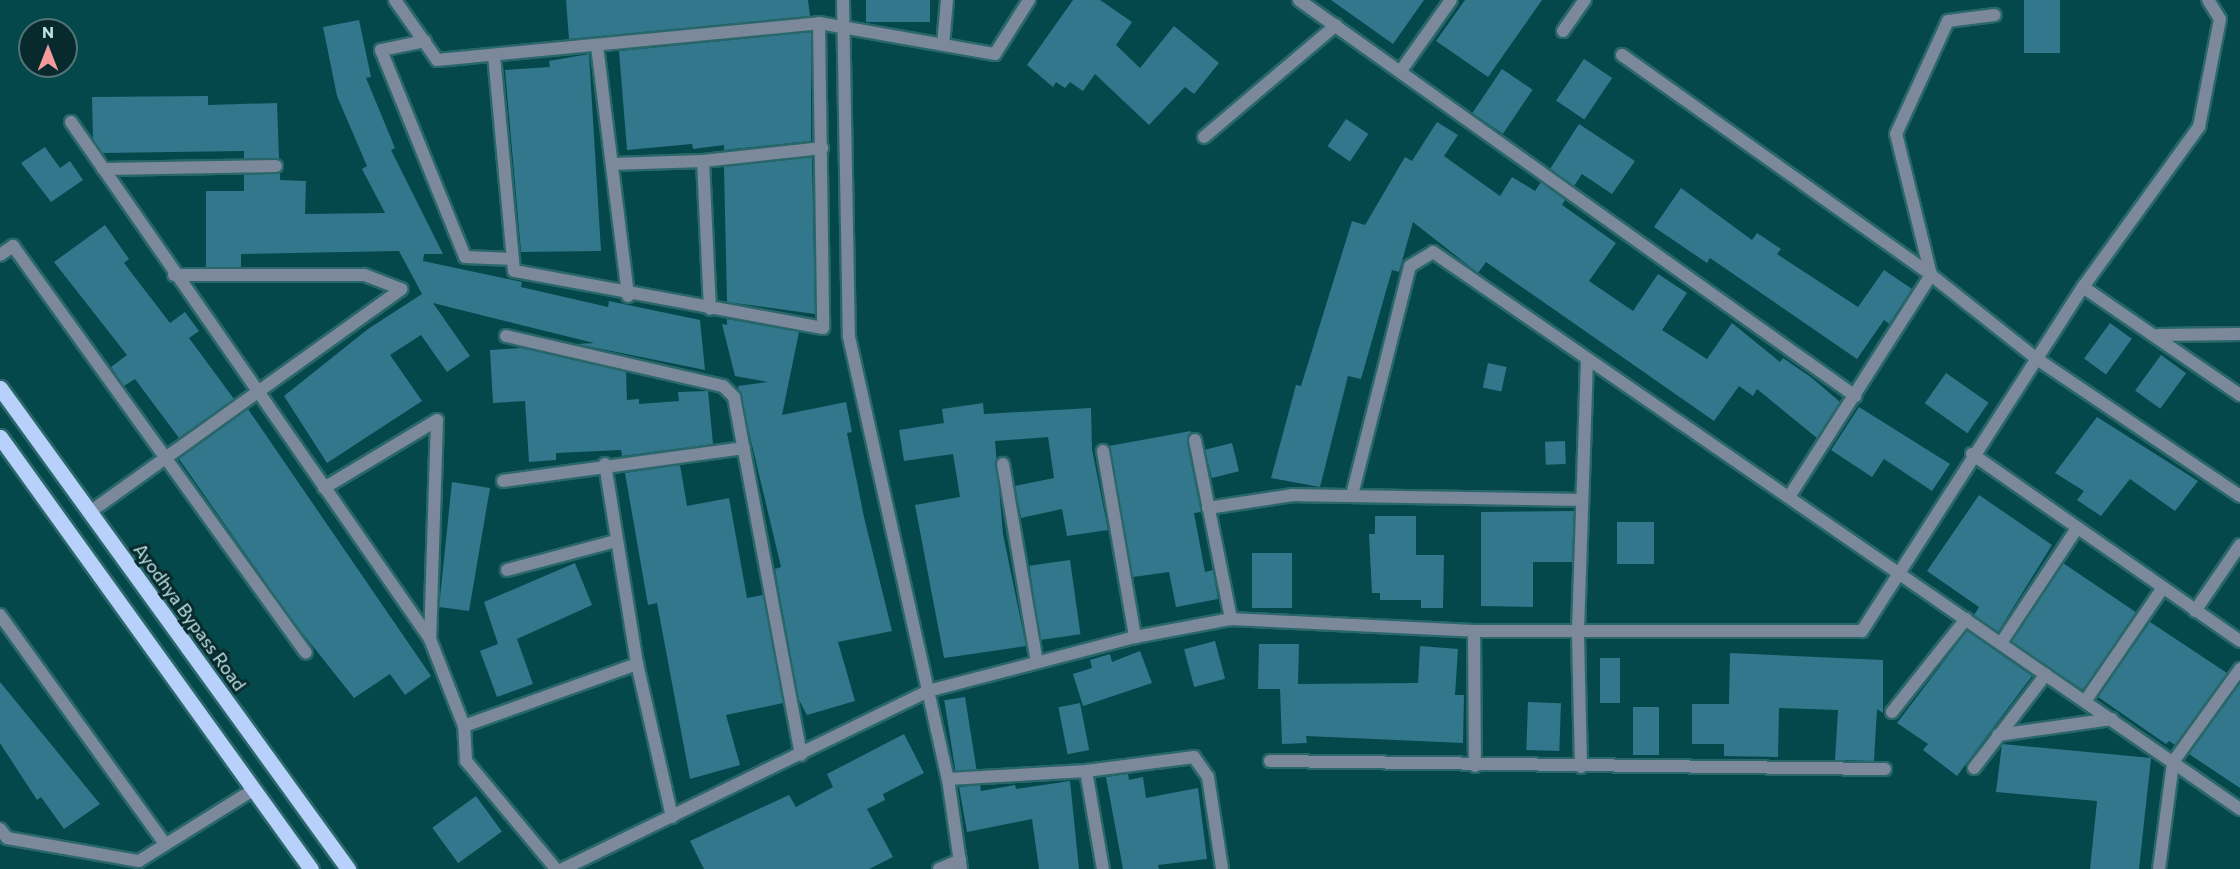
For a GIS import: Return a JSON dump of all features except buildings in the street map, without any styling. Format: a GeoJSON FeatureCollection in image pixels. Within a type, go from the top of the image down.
{"type":"FeatureCollection","features":[{"type":"Feature","properties":{"kind":"main road","name":"Ayodhya Bypass Road"},"geometry":{"type":"LineString","coordinates":[[0,388],[348,869]]}},
{"type":"Feature","properties":{"kind":"main road"},"geometry":{"type":"LineString","coordinates":[[0,437],[311,869]]}},
{"type":"Feature","properties":{"kind":"street"},"geometry":{"type":"LineString","coordinates":[[395,0],[437,60],[819,23],[841,29],[995,54],[1029,0]]}},
{"type":"Feature","properties":{"kind":"street"},"geometry":{"type":"LineString","coordinates":[[843,0],[841,29],[849,337],[948,779],[960,865],[939,869]]}},
{"type":"Feature","properties":{"kind":"street"},"geometry":{"type":"LineString","coordinates":[[944,45],[947,0]]}},
{"type":"Feature","properties":{"kind":"street"},"geometry":{"type":"LineString","coordinates":[[1400,72],[1451,0]]}},
{"type":"Feature","properties":{"kind":"street"},"geometry":{"type":"LineString","coordinates":[[1563,32],[1584,0]]}},
{"type":"Feature","properties":{"kind":"street"},"geometry":{"type":"LineString","coordinates":[[563,869],[801,755],[928,691],[1135,636],[1231,619],[1474,631],[1862,631],[1972,454],[2083,287],[2199,127],[2220,19],[2208,0]]}},
{"type":"Feature","properties":{"kind":"street"},"geometry":{"type":"LineString","coordinates":[[1303,1],[1855,396]]}},
{"type":"Feature","properties":{"kind":"street"},"geometry":{"type":"LineString","coordinates":[[1789,497],[1931,275],[1896,134],[1948,21],[1995,15]]}},
{"type":"Feature","properties":{"kind":"street"},"geometry":{"type":"LineString","coordinates":[[494,55],[514,271],[628,296],[823,328],[819,23]]}},
{"type":"Feature","properties":{"kind":"street"},"geometry":{"type":"LineString","coordinates":[[1204,137],[1336,25]]}},
{"type":"Feature","properties":{"kind":"street"},"geometry":{"type":"LineString","coordinates":[[425,41],[381,50],[465,257],[513,259]]}},
{"type":"Feature","properties":{"kind":"street"},"geometry":{"type":"LineString","coordinates":[[597,46],[628,296]]}},
{"type":"Feature","properties":{"kind":"street"},"geometry":{"type":"LineString","coordinates":[[1622,55],[1931,275],[2037,359],[2240,496]]}},
{"type":"Feature","properties":{"kind":"street"},"geometry":{"type":"LineString","coordinates":[[71,122],[174,275],[430,639],[464,726],[466,761],[556,869]]}},
{"type":"Feature","properties":{"kind":"street"},"geometry":{"type":"LineString","coordinates":[[612,164],[703,161],[822,148]]}},
{"type":"Feature","properties":{"kind":"street"},"geometry":{"type":"LineString","coordinates":[[703,161],[710,309]]}},
{"type":"Feature","properties":{"kind":"street"},"geometry":{"type":"LineString","coordinates":[[103,169],[276,166]]}},
{"type":"Feature","properties":{"kind":"street"},"geometry":{"type":"LineString","coordinates":[[0,255],[13,246],[306,653]]}},
{"type":"Feature","properties":{"kind":"street"},"geometry":{"type":"LineString","coordinates":[[1352,495],[1410,266],[1433,252],[2001,644],[2086,700],[2240,809]]}},
{"type":"Feature","properties":{"kind":"street"},"geometry":{"type":"LineString","coordinates":[[90,512],[401,289],[364,275],[174,275]]}},
{"type":"Feature","properties":{"kind":"street"},"geometry":{"type":"LineString","coordinates":[[2083,287],[2158,335],[2240,395]]}},
{"type":"Feature","properties":{"kind":"street"},"geometry":{"type":"LineString","coordinates":[[2158,335],[2240,334]]}},
{"type":"Feature","properties":{"kind":"street"},"geometry":{"type":"LineString","coordinates":[[506,336],[723,386],[734,397],[801,755]]}},
{"type":"Feature","properties":{"kind":"street"},"geometry":{"type":"LineString","coordinates":[[1581,767],[1578,631],[1580,500],[1587,359]]}},
{"type":"Feature","properties":{"kind":"street"},"geometry":{"type":"LineString","coordinates":[[324,488],[437,420],[430,639]]}},
{"type":"Feature","properties":{"kind":"street"},"geometry":{"type":"LineString","coordinates":[[1194,440],[1231,619]]}},
{"type":"Feature","properties":{"kind":"street"},"geometry":{"type":"LineString","coordinates":[[503,481],[605,464],[744,448]]}},
{"type":"Feature","properties":{"kind":"street"},"geometry":{"type":"LineString","coordinates":[[1103,451],[1135,636]]}},
{"type":"Feature","properties":{"kind":"street"},"geometry":{"type":"LineString","coordinates":[[1972,454],[2162,589],[2240,641]]}},
{"type":"Feature","properties":{"kind":"street"},"geometry":{"type":"LineString","coordinates":[[605,464],[637,664],[672,817]]}},
{"type":"Feature","properties":{"kind":"street"},"geometry":{"type":"LineString","coordinates":[[1003,464],[1037,662]]}},
{"type":"Feature","properties":{"kind":"street"},"geometry":{"type":"LineString","coordinates":[[1208,508],[1293,495],[1580,500]]}},
{"type":"Feature","properties":{"kind":"street"},"geometry":{"type":"LineString","coordinates":[[2001,644],[2077,528]]}},
{"type":"Feature","properties":{"kind":"street"},"geometry":{"type":"LineString","coordinates":[[507,570],[616,541]]}},
{"type":"Feature","properties":{"kind":"street"},"geometry":{"type":"LineString","coordinates":[[2195,611],[2240,545]]}},
{"type":"Feature","properties":{"kind":"street"},"geometry":{"type":"LineString","coordinates":[[2086,700],[2162,589]]}},
{"type":"Feature","properties":{"kind":"street"},"geometry":{"type":"LineString","coordinates":[[0,615],[165,844]]}},
{"type":"Feature","properties":{"kind":"street"},"geometry":{"type":"LineString","coordinates":[[1892,712],[1966,619]]}},
{"type":"Feature","properties":{"kind":"street"},"geometry":{"type":"LineString","coordinates":[[1474,631],[1475,766]]}},
{"type":"Feature","properties":{"kind":"street"},"geometry":{"type":"LineString","coordinates":[[464,726],[637,664]]}},
{"type":"Feature","properties":{"kind":"street"},"geometry":{"type":"LineString","coordinates":[[2159,869],[2173,762],[2240,669]]}},
{"type":"Feature","properties":{"kind":"street"},"geometry":{"type":"LineString","coordinates":[[1974,768],[2046,674]]}},
{"type":"Feature","properties":{"kind":"street"},"geometry":{"type":"LineString","coordinates":[[1998,735],[2112,719]]}},
{"type":"Feature","properties":{"kind":"street"},"geometry":{"type":"LineString","coordinates":[[948,779],[1086,771],[1194,757],[1208,777],[1222,869]]}},
{"type":"Feature","properties":{"kind":"street"},"geometry":{"type":"LineString","coordinates":[[1270,761],[1475,766],[1885,769]]}},
{"type":"Feature","properties":{"kind":"street"},"geometry":{"type":"LineString","coordinates":[[1086,771],[1103,869]]}},
{"type":"Feature","properties":{"kind":"street"},"geometry":{"type":"LineString","coordinates":[[0,829],[7,838],[137,865],[165,844],[253,789]]}}]}
